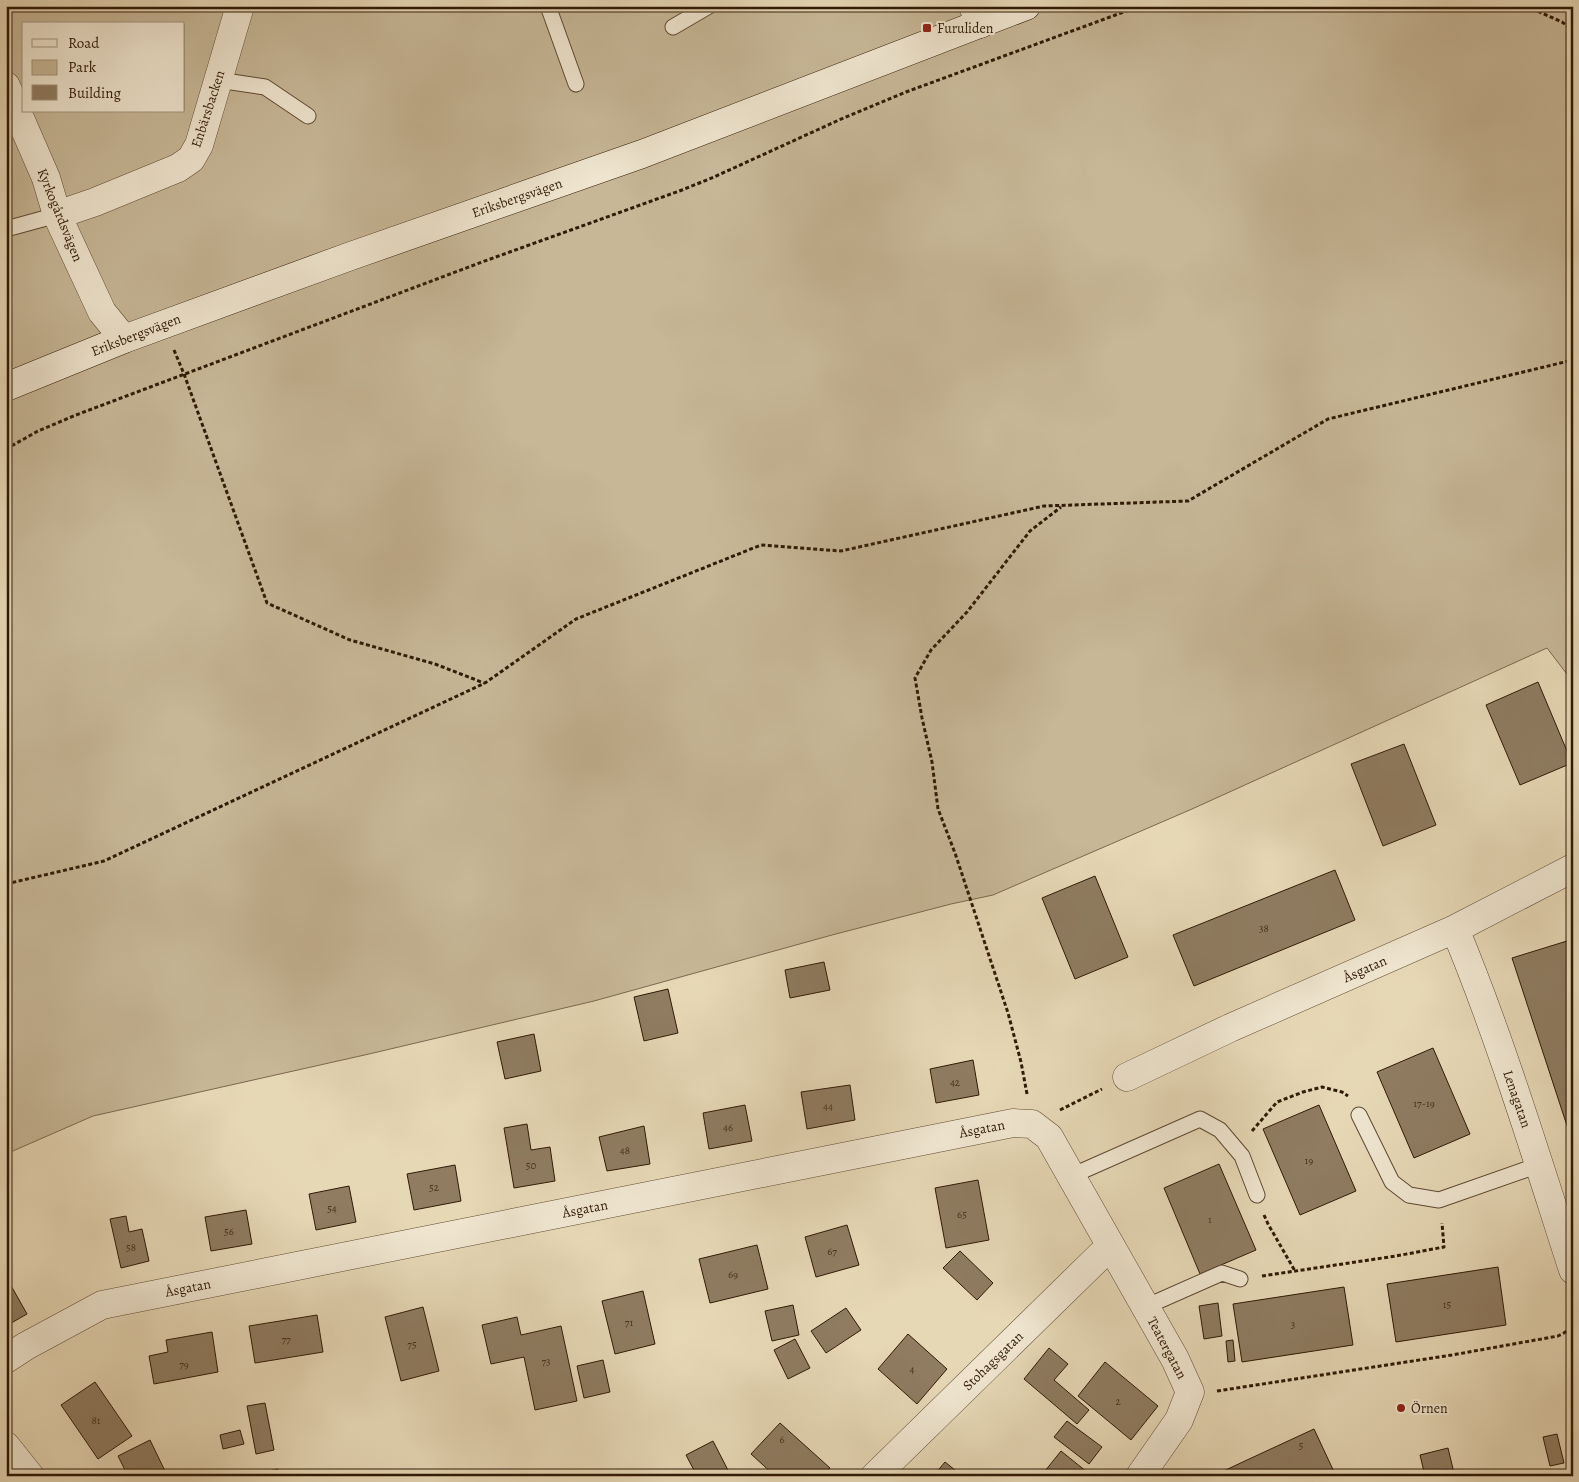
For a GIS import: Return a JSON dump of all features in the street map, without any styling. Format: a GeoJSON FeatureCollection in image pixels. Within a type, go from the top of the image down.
{"type":"FeatureCollection","features":[{"type":"Feature","properties":{"kind":"street","name":"Enbärsbacken"},"geometry":{"type":"LineString","coordinates":[[57,215],[95,202],[178,168],[191,159],[199,145],[240,6]]}},
{"type":"Feature","properties":{"kind":"street","name":"Eriksbergsvägen"},"geometry":{"type":"LineString","coordinates":[[6,386],[124,339],[348,257],[642,154],[977,15],[1026,6]]}},
{"type":"Feature","properties":{"kind":"street","name":"Kyrkogårdsvägen"},"geometry":{"type":"LineString","coordinates":[[6,86],[46,178],[57,215],[102,312],[124,339]]}},
{"type":"Feature","properties":{"kind":"street","name":"Åsgatan"},"geometry":{"type":"LineString","coordinates":[[1127,1077],[1230,1028],[1455,929],[1573,868]]}},
{"type":"Feature","properties":{"kind":"street","name":"Lenagatan"},"geometry":{"type":"LineString","coordinates":[[1455,929],[1475,978],[1573,1270]]}},
{"type":"Feature","properties":{"kind":"street","name":"Åsgatan"},"geometry":{"type":"LineString","coordinates":[[6,1359],[26,1346],[102,1305],[1013,1123],[1032,1124]]}},
{"type":"Feature","properties":{"kind":"street"},"geometry":{"type":"LineString","coordinates":[[1032,1124],[1049,1138],[1110,1246]]}},
{"type":"Feature","properties":{"kind":"street","name":"Teatergatan"},"geometry":{"type":"LineString","coordinates":[[1110,1246],[1175,1359],[1190,1392],[1179,1420],[1140,1476]]}},
{"type":"Feature","properties":{"kind":"street","name":"Stohagsgatan"},"geometry":{"type":"LineString","coordinates":[[875,1476],[1110,1246]]}},
{"type":"Feature","properties":{"kind":"street"},"geometry":{"type":"LineString","coordinates":[[6,1446],[30,1476]]}},
{"type":"Feature","properties":{"kind":"lane"},"geometry":{"type":"LineString","coordinates":[[548,6],[576,84]]}},
{"type":"Feature","properties":{"kind":"lane"},"geometry":{"type":"LineString","coordinates":[[673,27],[709,6]]}},
{"type":"Feature","properties":{"kind":"lane"},"geometry":{"type":"LineString","coordinates":[[218,80],[266,87],[308,116]]}},
{"type":"Feature","properties":{"kind":"lane"},"geometry":{"type":"LineString","coordinates":[[6,229],[57,215]]}},
{"type":"Feature","properties":{"kind":"lane"},"geometry":{"type":"LineString","coordinates":[[1359,1116],[1392,1182],[1409,1195],[1440,1200],[1539,1165]]}},
{"type":"Feature","properties":{"kind":"lane"},"geometry":{"type":"LineString","coordinates":[[1071,1176],[1200,1119],[1220,1130],[1242,1156],[1257,1195]]}},
{"type":"Feature","properties":{"kind":"lane"},"geometry":{"type":"LineString","coordinates":[[1145,1307],[1222,1273],[1240,1279]]}},
{"type":"Feature","properties":{"kind":"path"},"geometry":{"type":"LineString","coordinates":[[6,449],[38,431],[76,415],[482,262],[682,190],[838,120],[906,92],[1140,6]]}},
{"type":"Feature","properties":{"kind":"path"},"geometry":{"type":"LineString","coordinates":[[1526,6],[1562,22],[1573,30]]}},
{"type":"Feature","properties":{"kind":"path"},"geometry":{"type":"LineString","coordinates":[[6,884],[104,861],[485,683],[576,620],[761,545],[841,551],[1044,506],[1188,501],[1328,419],[1573,360]]}},
{"type":"Feature","properties":{"kind":"path"},"geometry":{"type":"LineString","coordinates":[[184,374],[267,603],[350,640],[435,664],[485,683]]}},
{"type":"Feature","properties":{"kind":"path"},"geometry":{"type":"LineString","coordinates":[[1062,506],[1030,531],[967,612],[931,650],[915,678],[932,762],[938,809],[955,853],[1008,1013],[1021,1062],[1032,1124],[1127,1077]]}},
{"type":"Feature","properties":{"kind":"path"},"geometry":{"type":"LineString","coordinates":[[1237,1150],[1277,1102],[1322,1087],[1342,1092],[1353,1100],[1359,1116]]}},
{"type":"Feature","properties":{"kind":"path"},"geometry":{"type":"LineString","coordinates":[[1257,1195],[1268,1224],[1295,1271]]}},
{"type":"Feature","properties":{"kind":"path"},"geometry":{"type":"LineString","coordinates":[[1240,1279],[1444,1247],[1440,1200]]}},
{"type":"Feature","properties":{"kind":"path"},"geometry":{"type":"LineString","coordinates":[[1190,1392],[1204,1393],[1452,1355],[1558,1336],[1573,1326]]}},
{"type":"Feature","properties":{"kind":"green space"},"geometry":{"type":"Polygon","coordinates":[[[6,6],[1573,6],[1573,682],[1547,648],[1192,809],[993,895],[832,935],[594,1001],[93,1116],[6,1154],[6,6]]]}},
{"type":"Feature","properties":{"kind":"building"},"geometry":{"type":"Polygon","coordinates":[[[1538,682],[1572,763],[1520,785],[1486,705],[1538,682]]]}},
{"type":"Feature","properties":{"kind":"building"},"geometry":{"type":"Polygon","coordinates":[[[1404,744],[1436,825],[1383,846],[1351,764],[1404,744]]]}},
{"type":"Feature","properties":{"kind":"building"},"geometry":{"type":"Polygon","coordinates":[[[1335,870],[1355,920],[1194,986],[1173,935],[1335,870]]]}},
{"type":"Feature","properties":{"kind":"building"},"geometry":{"type":"Polygon","coordinates":[[[1095,876],[1128,957],[1075,979],[1042,898],[1095,876]]]}},
{"type":"Feature","properties":{"kind":"building"},"geometry":{"type":"Polygon","coordinates":[[[1567,941],[1573,959],[1573,1144],[1512,958],[1567,941]]]}},
{"type":"Feature","properties":{"kind":"building"},"geometry":{"type":"Polygon","coordinates":[[[824,962],[830,990],[790,998],[785,970],[824,962]]]}},
{"type":"Feature","properties":{"kind":"building"},"geometry":{"type":"Polygon","coordinates":[[[668,989],[678,1033],[644,1041],[634,997],[668,989]]]}},
{"type":"Feature","properties":{"kind":"building"},"geometry":{"type":"Polygon","coordinates":[[[534,1034],[541,1071],[505,1079],[497,1042],[534,1034]]]}},
{"type":"Feature","properties":{"kind":"building"},"geometry":{"type":"Polygon","coordinates":[[[1433,1048],[1470,1134],[1414,1158],[1377,1072],[1433,1048]]]}},
{"type":"Feature","properties":{"kind":"building"},"geometry":{"type":"Polygon","coordinates":[[[973,1060],[979,1095],[936,1103],[930,1069],[973,1060]]]}},
{"type":"Feature","properties":{"kind":"building"},"geometry":{"type":"Polygon","coordinates":[[[850,1085],[855,1120],[807,1129],[801,1092],[850,1085]]]}},
{"type":"Feature","properties":{"kind":"building"},"geometry":{"type":"Polygon","coordinates":[[[745,1105],[752,1141],[709,1149],[703,1113],[745,1105]]]}},
{"type":"Feature","properties":{"kind":"building"},"geometry":{"type":"Polygon","coordinates":[[[1319,1105],[1356,1191],[1300,1215],[1263,1129],[1319,1105]]]}},
{"type":"Feature","properties":{"kind":"building"},"geometry":{"type":"Polygon","coordinates":[[[527,1124],[531,1150],[550,1147],[555,1181],[514,1188],[504,1128],[527,1124]]]}},
{"type":"Feature","properties":{"kind":"building"},"geometry":{"type":"Polygon","coordinates":[[[644,1126],[650,1164],[607,1171],[599,1137],[644,1126]]]}},
{"type":"Feature","properties":{"kind":"building"},"geometry":{"type":"Polygon","coordinates":[[[1219,1164],[1256,1250],[1200,1274],[1164,1188],[1219,1164]]]}},
{"type":"Feature","properties":{"kind":"building"},"geometry":{"type":"Polygon","coordinates":[[[455,1165],[461,1201],[414,1210],[407,1174],[455,1165]]]}},
{"type":"Feature","properties":{"kind":"building"},"geometry":{"type":"Polygon","coordinates":[[[978,1180],[989,1240],[946,1248],[935,1188],[978,1180]]]}},
{"type":"Feature","properties":{"kind":"building"},"geometry":{"type":"Polygon","coordinates":[[[349,1186],[356,1222],[316,1230],[309,1194],[349,1186]]]}},
{"type":"Feature","properties":{"kind":"building"},"geometry":{"type":"Polygon","coordinates":[[[246,1210],[252,1244],[211,1251],[205,1217],[246,1210]]]}},
{"type":"Feature","properties":{"kind":"building"},"geometry":{"type":"Polygon","coordinates":[[[126,1216],[129,1232],[142,1229],[149,1261],[121,1268],[110,1219],[126,1216]]]}},
{"type":"Feature","properties":{"kind":"building"},"geometry":{"type":"Polygon","coordinates":[[[847,1225],[859,1265],[816,1277],[805,1237],[847,1225]]]}},
{"type":"Feature","properties":{"kind":"building"},"geometry":{"type":"Polygon","coordinates":[[[757,1245],[768,1289],[710,1303],[699,1259],[757,1245]]]}},
{"type":"Feature","properties":{"kind":"building"},"geometry":{"type":"Polygon","coordinates":[[[960,1251],[993,1283],[977,1300],[943,1268],[960,1251]]]}},
{"type":"Feature","properties":{"kind":"building"},"geometry":{"type":"Polygon","coordinates":[[[1498,1267],[1506,1325],[1396,1342],[1387,1284],[1498,1267]]]}},
{"type":"Feature","properties":{"kind":"building"},"geometry":{"type":"Polygon","coordinates":[[[9,1282],[27,1314],[6,1326],[6,1283],[9,1282]]]}},
{"type":"Feature","properties":{"kind":"building"},"geometry":{"type":"Polygon","coordinates":[[[1344,1287],[1353,1345],[1242,1362],[1233,1304],[1344,1287]]]}},
{"type":"Feature","properties":{"kind":"building"},"geometry":{"type":"Polygon","coordinates":[[[643,1291],[655,1344],[615,1354],[602,1301],[643,1291]]]}},
{"type":"Feature","properties":{"kind":"building"},"geometry":{"type":"Polygon","coordinates":[[[1218,1303],[1222,1336],[1204,1339],[1199,1306],[1218,1303]]]}},
{"type":"Feature","properties":{"kind":"building"},"geometry":{"type":"Polygon","coordinates":[[[793,1305],[799,1335],[772,1341],[765,1311],[793,1305]]]}},
{"type":"Feature","properties":{"kind":"building"},"geometry":{"type":"Polygon","coordinates":[[[423,1307],[439,1371],[401,1381],[385,1317],[423,1307]]]}},
{"type":"Feature","properties":{"kind":"building"},"geometry":{"type":"Polygon","coordinates":[[[846,1308],[861,1330],[826,1353],[811,1331],[846,1308]]]}},
{"type":"Feature","properties":{"kind":"building"},"geometry":{"type":"Polygon","coordinates":[[[317,1315],[323,1352],[255,1363],[249,1326],[317,1315]]]}},
{"type":"Feature","properties":{"kind":"building"},"geometry":{"type":"Polygon","coordinates":[[[517,1317],[521,1335],[561,1326],[577,1401],[535,1410],[524,1357],[491,1364],[482,1325],[517,1317]]]}},
{"type":"Feature","properties":{"kind":"building"},"geometry":{"type":"Polygon","coordinates":[[[212,1332],[218,1372],[154,1384],[149,1356],[168,1352],[166,1340],[212,1332]]]}},
{"type":"Feature","properties":{"kind":"building"},"geometry":{"type":"Polygon","coordinates":[[[908,1334],[947,1369],[917,1404],[878,1369],[908,1334]]]}},
{"type":"Feature","properties":{"kind":"building"},"geometry":{"type":"Polygon","coordinates":[[[795,1339],[810,1368],[788,1379],[774,1350],[795,1339]]]}},
{"type":"Feature","properties":{"kind":"building"},"geometry":{"type":"Polygon","coordinates":[[[1233,1340],[1235,1361],[1228,1362],[1226,1341],[1233,1340]]]}},
{"type":"Feature","properties":{"kind":"building"},"geometry":{"type":"Polygon","coordinates":[[[1049,1348],[1068,1364],[1054,1380],[1089,1410],[1077,1424],[1024,1379],[1049,1348]]]}},
{"type":"Feature","properties":{"kind":"building"},"geometry":{"type":"Polygon","coordinates":[[[603,1360],[610,1392],[584,1398],[577,1366],[603,1360]]]}},
{"type":"Feature","properties":{"kind":"building"},"geometry":{"type":"Polygon","coordinates":[[[1105,1362],[1158,1406],[1131,1440],[1078,1396],[1105,1362]]]}},
{"type":"Feature","properties":{"kind":"building"},"geometry":{"type":"Polygon","coordinates":[[[95,1382],[132,1436],[98,1459],[61,1405],[95,1382]]]}},
{"type":"Feature","properties":{"kind":"building"},"geometry":{"type":"Polygon","coordinates":[[[265,1403],[274,1450],[256,1454],[247,1406],[265,1403]]]}},
{"type":"Feature","properties":{"kind":"building"},"geometry":{"type":"Polygon","coordinates":[[[1067,1421],[1102,1447],[1089,1464],[1054,1437],[1067,1421]]]}},
{"type":"Feature","properties":{"kind":"building"},"geometry":{"type":"Polygon","coordinates":[[[780,1423],[830,1468],[822,1476],[775,1476],[751,1454],[780,1423]]]}},
{"type":"Feature","properties":{"kind":"building"},"geometry":{"type":"Polygon","coordinates":[[[1314,1429],[1336,1476],[1213,1476],[1247,1460],[1314,1429]]]}},
{"type":"Feature","properties":{"kind":"building"},"geometry":{"type":"Polygon","coordinates":[[[240,1430],[244,1444],[223,1449],[220,1435],[240,1430]]]}},
{"type":"Feature","properties":{"kind":"building"},"geometry":{"type":"Polygon","coordinates":[[[1557,1434],[1564,1463],[1550,1466],[1543,1437],[1557,1434]]]}},
{"type":"Feature","properties":{"kind":"building"},"geometry":{"type":"Polygon","coordinates":[[[150,1440],[165,1471],[156,1476],[128,1476],[118,1456],[150,1440]]]}},
{"type":"Feature","properties":{"kind":"building"},"geometry":{"type":"Polygon","coordinates":[[[713,1441],[731,1476],[697,1476],[686,1455],[713,1441]]]}},
{"type":"Feature","properties":{"kind":"building"},"geometry":{"type":"Polygon","coordinates":[[[1448,1448],[1454,1473],[1444,1476],[1425,1476],[1420,1455],[1448,1448]]]}},
{"type":"Feature","properties":{"kind":"building"},"geometry":{"type":"Polygon","coordinates":[[[1061,1451],[1092,1476],[1041,1476],[1061,1451]]]}},
{"type":"Feature","properties":{"kind":"building"},"geometry":{"type":"Polygon","coordinates":[[[945,1462],[960,1474],[958,1476],[936,1476],[935,1474],[945,1462]]]}},
{"type":"Feature","properties":{"kind":"building"},"geometry":{"type":"Polygon","coordinates":[[[278,1469],[280,1476],[244,1476],[278,1469]]]}},
{"type":"Feature","properties":{"kind":"place","name":"Furuliden"},"geometry":{"type":"Point","coordinates":[927,28]}},
{"type":"Feature","properties":{"kind":"place","name":"Örnen"},"geometry":{"type":"Point","coordinates":[1401,1408]}}]}
